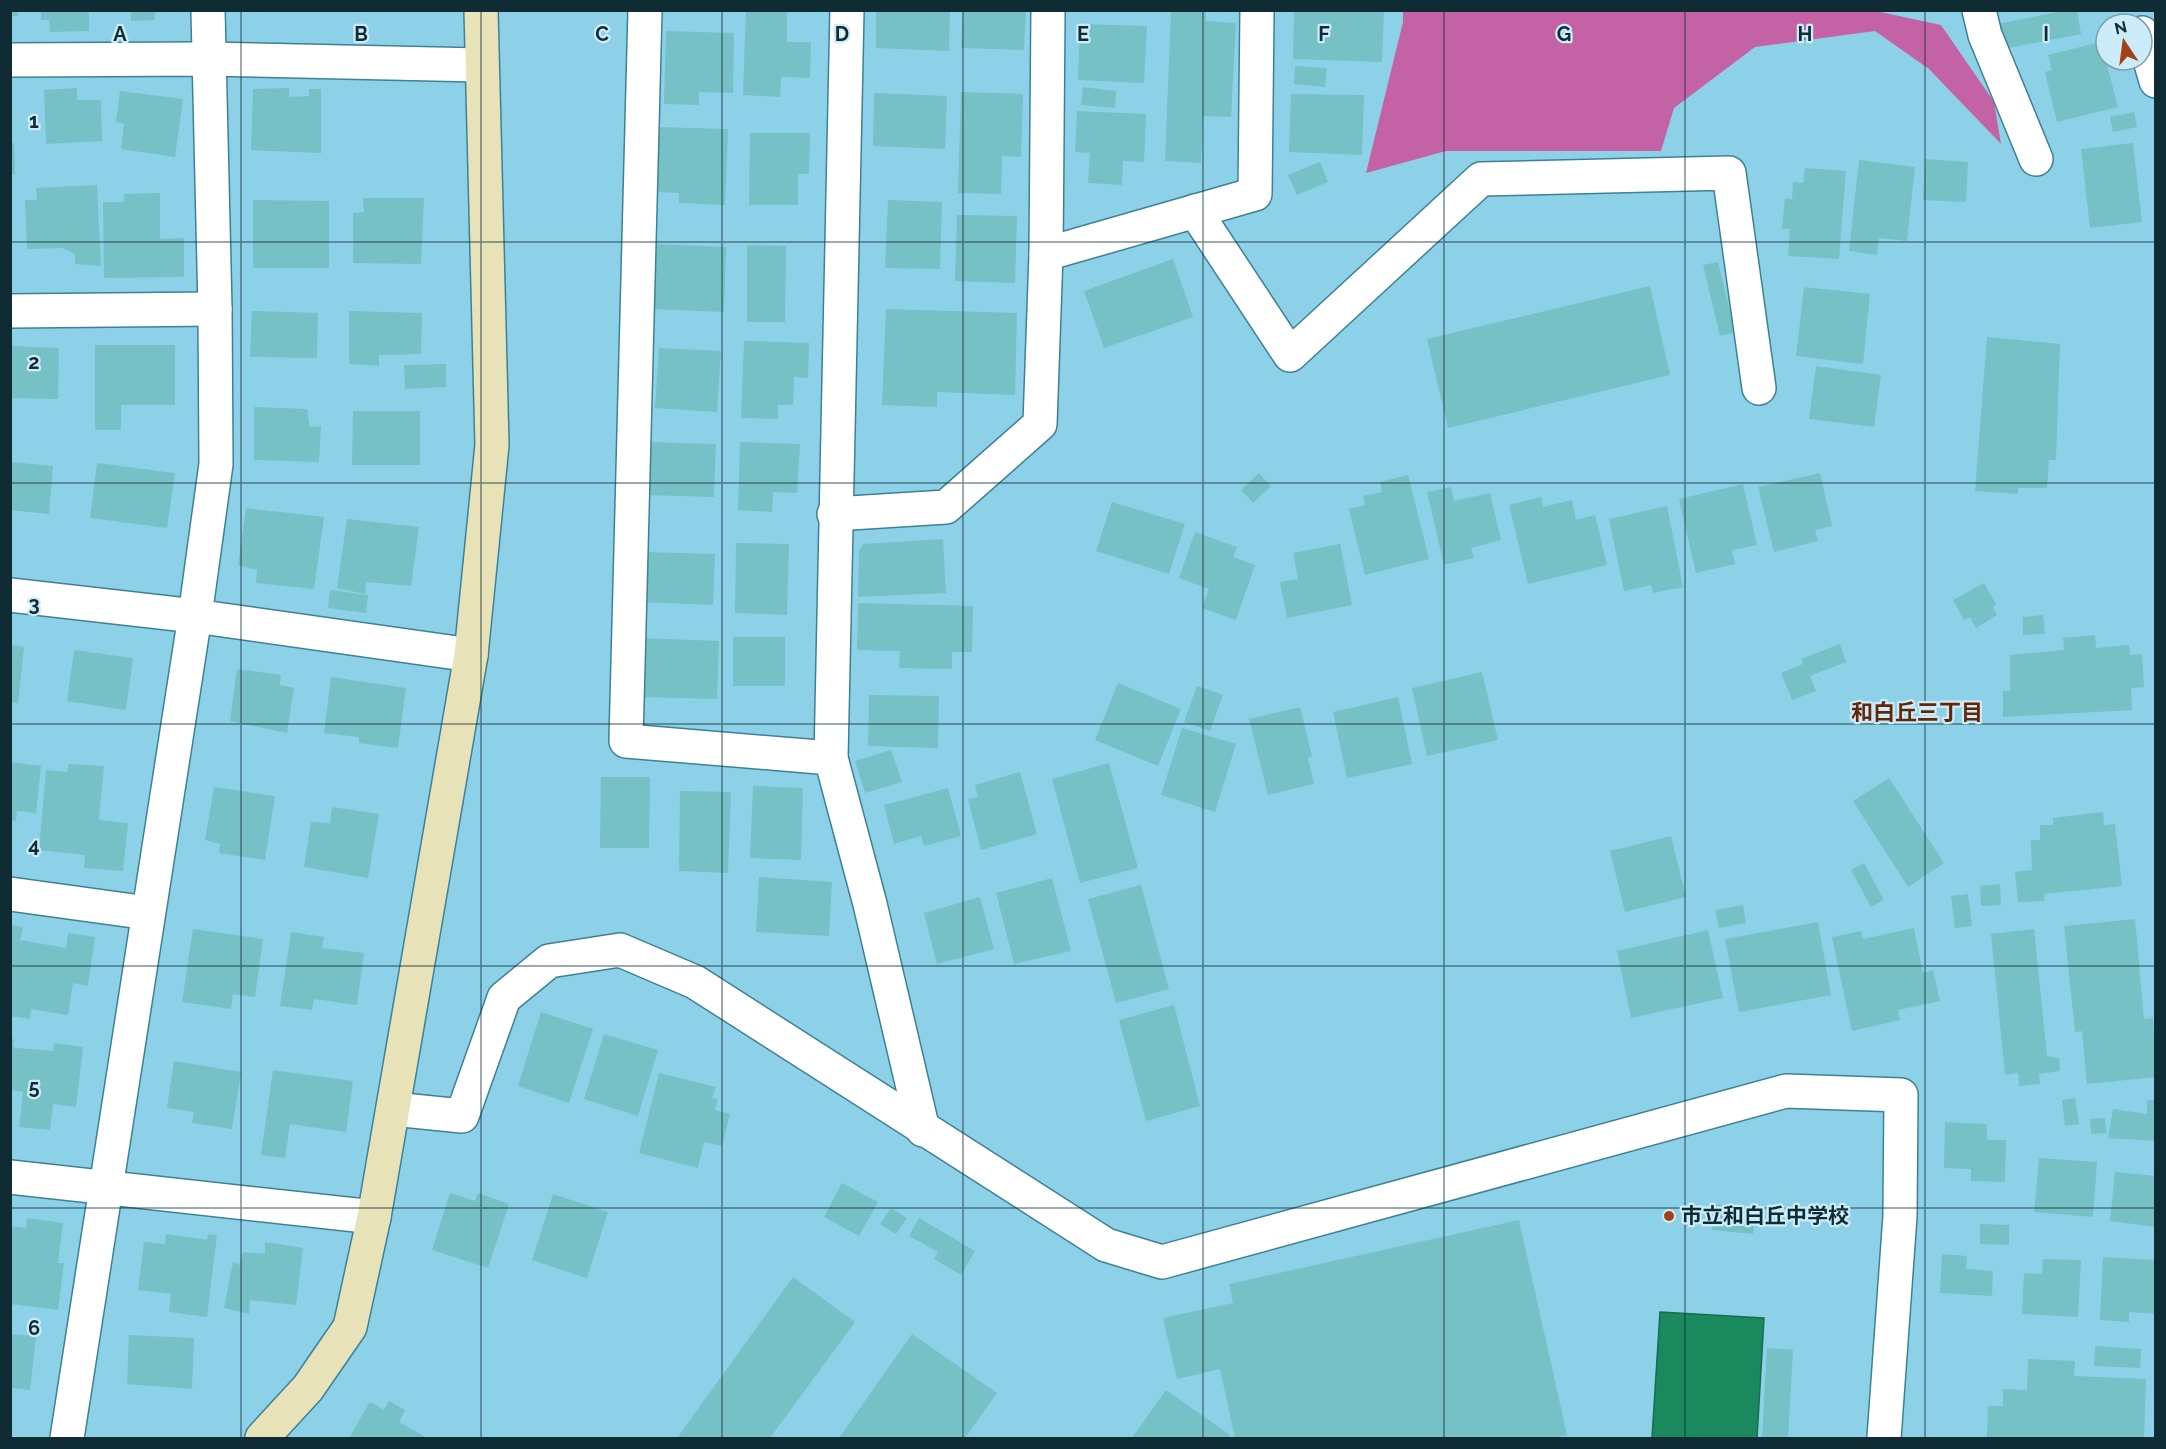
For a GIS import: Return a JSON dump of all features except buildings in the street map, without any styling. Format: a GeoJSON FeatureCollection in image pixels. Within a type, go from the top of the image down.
{"type":"FeatureCollection","features":[{"type":"Feature","properties":{"kind":"street"},"geometry":{"type":"LineString","coordinates":[[67,1438],[108,1187],[216,464],[215,309],[207,59],[208,10]]}},
{"type":"Feature","properties":{"kind":"street"},"geometry":{"type":"LineString","coordinates":[[262,1438],[308,1388],[350,1327],[374,1217],[471,655],[492,445],[480,65],[481,10]]}},
{"type":"Feature","properties":{"kind":"street"},"geometry":{"type":"LineString","coordinates":[[645,10],[626,741],[831,758]]}},
{"type":"Feature","properties":{"kind":"street"},"geometry":{"type":"LineString","coordinates":[[847,10],[834,514],[831,758],[870,904],[923,1130]]}},
{"type":"Feature","properties":{"kind":"street"},"geometry":{"type":"LineString","coordinates":[[834,514],[946,507],[1040,424],[1046,254],[1048,10]]}},
{"type":"Feature","properties":{"kind":"street"},"geometry":{"type":"LineString","coordinates":[[1046,254],[1255,194],[1257,10]]}},
{"type":"Feature","properties":{"kind":"street"},"geometry":{"type":"LineString","coordinates":[[1979,10],[1985,35],[2036,159]]}},
{"type":"Feature","properties":{"kind":"street"},"geometry":{"type":"LineString","coordinates":[[10,60],[207,59],[480,65]]}},
{"type":"Feature","properties":{"kind":"street"},"geometry":{"type":"LineString","coordinates":[[1195,211],[1290,355],[1481,179],[1729,173],[1759,388]]}},
{"type":"Feature","properties":{"kind":"street"},"geometry":{"type":"LineString","coordinates":[[10,311],[215,309]]}},
{"type":"Feature","properties":{"kind":"street"},"geometry":{"type":"LineString","coordinates":[[10,595],[195,616],[471,655]]}},
{"type":"Feature","properties":{"kind":"street"},"geometry":{"type":"LineString","coordinates":[[10,894],[148,913]]}},
{"type":"Feature","properties":{"kind":"street"},"geometry":{"type":"LineString","coordinates":[[393,1109],[462,1116],[504,998],[549,961],[620,950],[695,982],[1106,1245],[1162,1262],[1786,1091],[1901,1095],[1899,1216],[1884,1438]]}},
{"type":"Feature","properties":{"kind":"street"},"geometry":{"type":"LineString","coordinates":[[10,1177],[374,1217]]}},
{"type":"Feature","properties":{"kind":"shaded area"},"geometry":{"type":"Polygon","coordinates":[[[1403,10],[1871,10],[1941,25],[1994,102],[2001,144],[1929,69],[1875,31],[1755,47],[1674,108],[1661,151],[1446,151],[1366,173],[1403,22],[1403,10]]]}},
{"type":"Feature","properties":{"kind":"shaded area"},"geometry":{"type":"Polygon","coordinates":[[[1660,1312],[1764,1318],[1757,1438],[1652,1438],[1660,1312]]]}},
{"type":"Feature","properties":{"kind":"place","name":"市立和白丘中学校"},"geometry":{"type":"Point","coordinates":[1669,1216]}},
{"type":"Feature","properties":{"kind":"district","name":"和白丘三丁目"},"geometry":{"type":"Point","coordinates":[1917,712]}}]}
